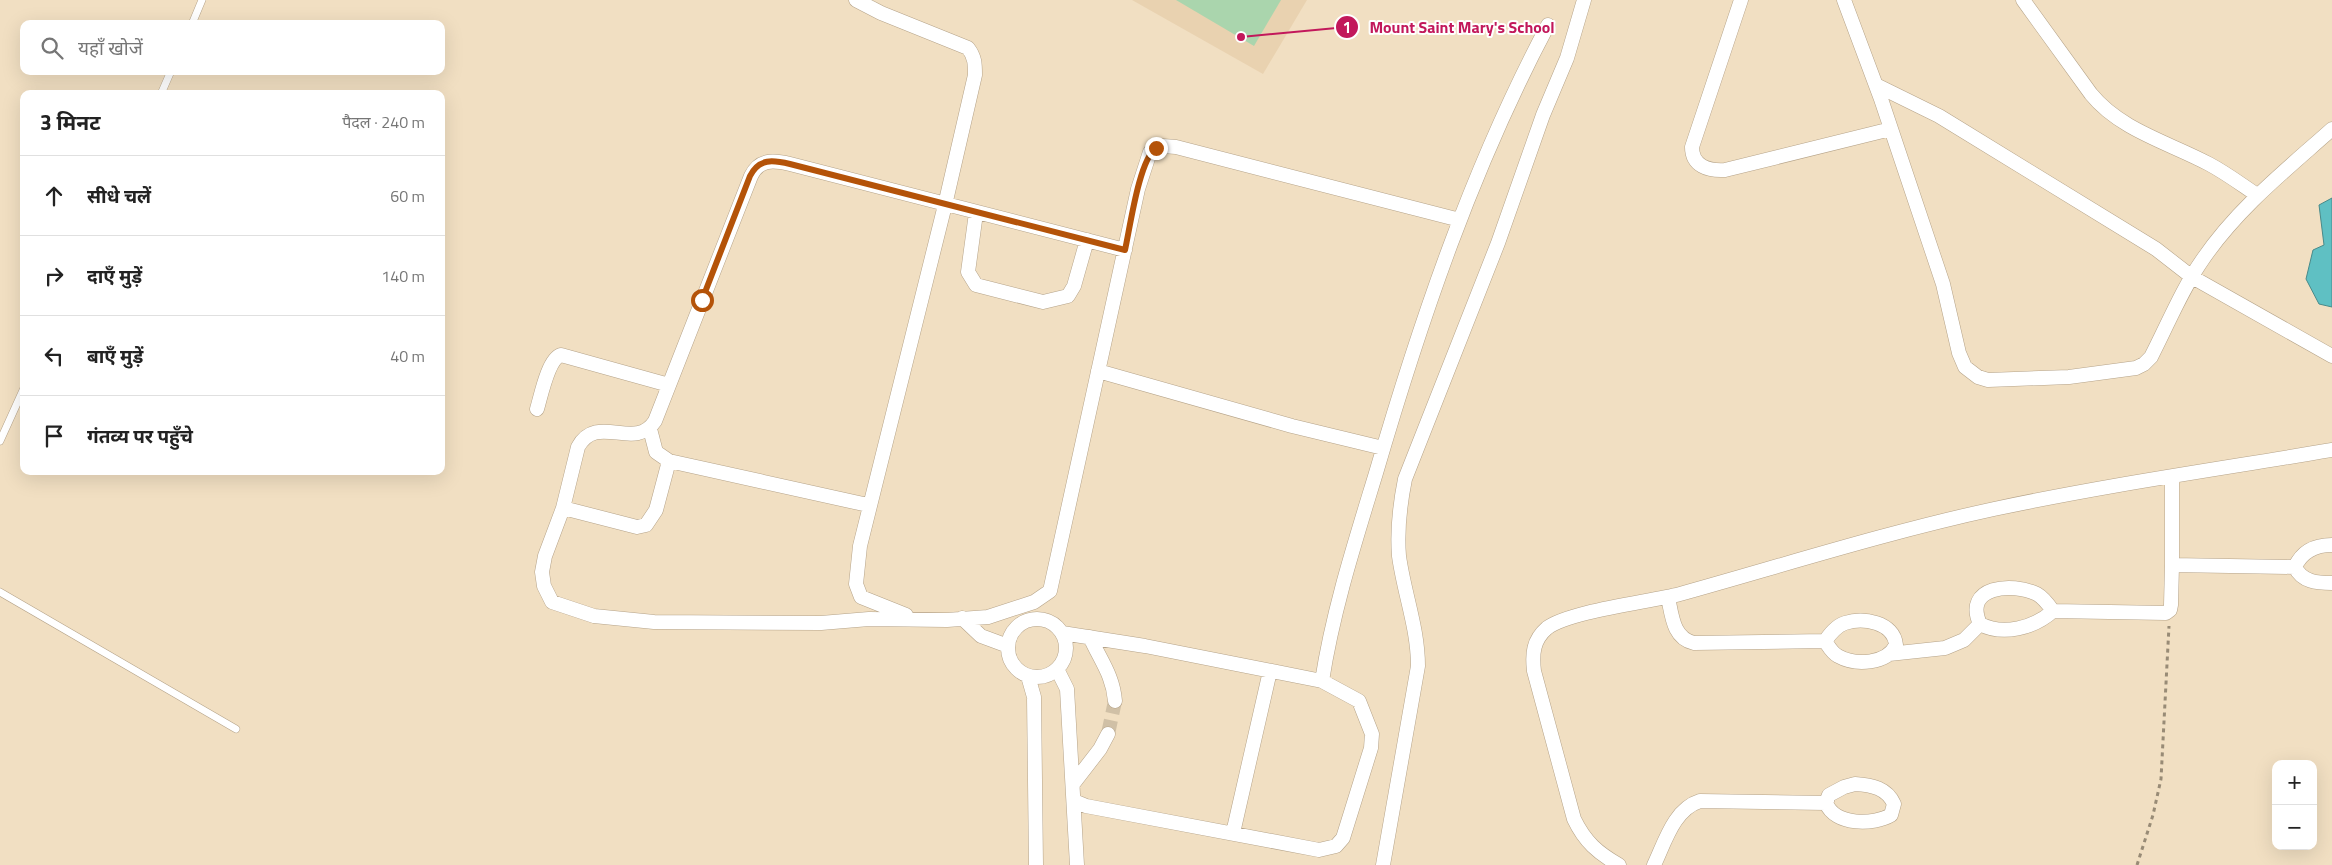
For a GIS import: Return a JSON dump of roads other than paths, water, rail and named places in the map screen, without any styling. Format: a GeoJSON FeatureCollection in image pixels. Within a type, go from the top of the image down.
{"type":"FeatureCollection","features":[{"type":"Feature","properties":{"kind":"street"},"geometry":{"type":"LineString","coordinates":[[856,0],[881,13],[968,48],[974,55],[975,75],[945,205],[868,505],[860,546],[856,584],[861,596],[914,618]]}},
{"type":"Feature","properties":{"kind":"street"},"geometry":{"type":"LineString","coordinates":[[1383,865],[1418,666],[1416,639],[1400,556],[1400,519],[1405,479],[1498,243],[1543,115],[1567,58],[1584,0]]}},
{"type":"Feature","properties":{"kind":"street"},"geometry":{"type":"LineString","coordinates":[[1741,0],[1692,147],[1692,155],[1697,163],[1704,168],[1714,171],[1725,170],[1891,129]]}},
{"type":"Feature","properties":{"kind":"street"},"geometry":{"type":"LineString","coordinates":[[1844,0],[1876,85],[1943,284],[1959,353],[1965,367],[1978,377],[1997,380],[2069,377],[2136,368],[2144,364],[2151,357],[2192,277],[2224,232],[2258,195],[2332,129]]}},
{"type":"Feature","properties":{"kind":"street"},"geometry":{"type":"LineString","coordinates":[[2023,0],[2091,94],[2102,106],[2139,130],[2210,164],[2258,195]]}},
{"type":"Feature","properties":{"kind":"street"},"geometry":{"type":"LineString","coordinates":[[1322,681],[1327,646],[1344,577],[1383,448],[1460,220],[1507,106],[1548,25]]}},
{"type":"Feature","properties":{"kind":"street"},"geometry":{"type":"LineString","coordinates":[[1876,85],[1921,106],[1960,129],[2156,249],[2192,277],[2332,356]]}},
{"type":"Feature","properties":{"kind":"street"},"geometry":{"type":"LineString","coordinates":[[650,429],[635,434],[598,431],[589,433],[582,438],[578,447],[563,508],[545,556],[542,572],[544,586],[552,602],[582,613],[654,622],[821,623],[869,619],[988,617],[1016,609],[1044,596],[1050,591],[1144,166],[1150,152],[1163,146],[1176,147],[1460,220]]}},
{"type":"Feature","properties":{"kind":"street"},"geometry":{"type":"LineString","coordinates":[[868,505],[669,461],[656,452],[650,429],[750,176],[756,167],[761,163],[771,161],[790,164],[1125,250]]}},
{"type":"Feature","properties":{"kind":"street"},"geometry":{"type":"LineString","coordinates":[[976,213],[968,272],[970,279],[976,285],[1044,302],[1068,296],[1074,286],[1087,240]]}},
{"type":"Feature","properties":{"kind":"street"},"geometry":{"type":"LineString","coordinates":[[537,409],[552,363],[561,354],[669,385]]}},
{"type":"Feature","properties":{"kind":"street"},"geometry":{"type":"LineString","coordinates":[[1098,371],[1292,426],[1383,448]]}},
{"type":"Feature","properties":{"kind":"street"},"geometry":{"type":"LineString","coordinates":[[1619,865],[1590,845],[1582,836],[1574,820],[1534,671],[1532,653],[1537,639],[1548,628],[1564,620],[1668,597],[1993,510],[2332,450]]}},
{"type":"Feature","properties":{"kind":"street"},"geometry":{"type":"LineString","coordinates":[[563,508],[637,527],[646,525],[656,510],[669,461]]}},
{"type":"Feature","properties":{"kind":"street"},"geometry":{"type":"LineString","coordinates":[[1980,624],[1998,629],[2023,627],[2042,619],[2053,611],[2161,613],[2170,610],[2172,477]]}},
{"type":"Feature","properties":{"kind":"street"},"geometry":{"type":"LineString","coordinates":[[2295,567],[2305,552],[2320,546],[2332,545]]}},
{"type":"Feature","properties":{"kind":"street"},"geometry":{"type":"LineString","coordinates":[[2172,565],[2295,567]]}},
{"type":"Feature","properties":{"kind":"street"},"geometry":{"type":"LineString","coordinates":[[2295,567],[2300,576],[2305,579],[2332,584]]}},
{"type":"Feature","properties":{"kind":"street"},"geometry":{"type":"LineString","coordinates":[[1980,624],[1977,617],[1979,602],[1988,592],[1997,588],[2014,587],[2037,594],[2046,600],[2053,611]]}},
{"type":"Feature","properties":{"kind":"street"},"geometry":{"type":"LineString","coordinates":[[1044,596],[1044,619]]}},
{"type":"Feature","properties":{"kind":"street"},"geometry":{"type":"LineString","coordinates":[[1668,597],[1676,630],[1686,641],[1694,643],[1825,641],[1838,626],[1846,623],[1871,622],[1885,627],[1893,634],[1896,645],[1889,654]]}},
{"type":"Feature","properties":{"kind":"street"},"geometry":{"type":"LineString","coordinates":[[1014,629],[1029,619],[1044,619],[1056,626],[1062,633],[1065,644],[1064,655],[1057,670],[1043,677],[1028,676],[1013,666],[1009,658],[1008,646],[1014,629],[1016,609]]}},
{"type":"Feature","properties":{"kind":"street"},"geometry":{"type":"LineString","coordinates":[[962,618],[981,636],[1008,646]]}},
{"type":"Feature","properties":{"kind":"street"},"geometry":{"type":"LineString","coordinates":[[1825,641],[1832,652],[1847,660],[1873,661],[1889,654],[1945,648],[1964,640],[1980,624]]}},
{"type":"Feature","properties":{"kind":"street"},"geometry":{"type":"LineString","coordinates":[[1062,633],[1322,681],[1359,701],[1372,734],[1371,748],[1343,838],[1336,846],[1319,850],[1086,806],[1074,801]]}},
{"type":"Feature","properties":{"kind":"street"},"geometry":{"type":"LineString","coordinates":[[1090,637],[1114,685],[1115,702]]}},
{"type":"Feature","properties":{"kind":"street"},"geometry":{"type":"LineString","coordinates":[[1057,670],[1067,689],[1078,865]]}},
{"type":"Feature","properties":{"kind":"street"},"geometry":{"type":"LineString","coordinates":[[1234,833],[1270,671]]}},
{"type":"Feature","properties":{"kind":"street"},"geometry":{"type":"LineString","coordinates":[[1028,676],[1034,697],[1036,865]]}},
{"type":"Feature","properties":{"kind":"street"},"geometry":{"type":"LineString","coordinates":[[1073,784],[1100,749],[1108,734]]}},
{"type":"Feature","properties":{"kind":"street"},"geometry":{"type":"LineString","coordinates":[[1654,865],[1680,814],[1691,804],[1700,801],[1826,803]]}},
{"type":"Feature","properties":{"kind":"lane"},"geometry":{"type":"LineString","coordinates":[[194,20],[202,0]]}},
{"type":"Feature","properties":{"kind":"lane"},"geometry":{"type":"LineString","coordinates":[[163,90],[169,75]]}},
{"type":"Feature","properties":{"kind":"lane"},"geometry":{"type":"LineString","coordinates":[[0,441],[20,397]]}},
{"type":"Feature","properties":{"kind":"lane"},"geometry":{"type":"LineString","coordinates":[[0,592],[236,729]]}},
{"type":"Feature","properties":{"kind":"water"},"geometry":{"type":"Polygon","coordinates":[[[2332,198],[2332,307],[2319,304],[2306,279],[2313,250],[2324,245],[2319,205],[2332,198]]]}},
{"type":"Feature","properties":{"kind":"tunnel"},"geometry":{"type":"LineString","coordinates":[[1108,734],[1115,701]]}},
{"type":"Feature","properties":{"kind":"place","name":"Mount Saint Mary's School"},"geometry":{"type":"Point","coordinates":[1241,37]}}]}
